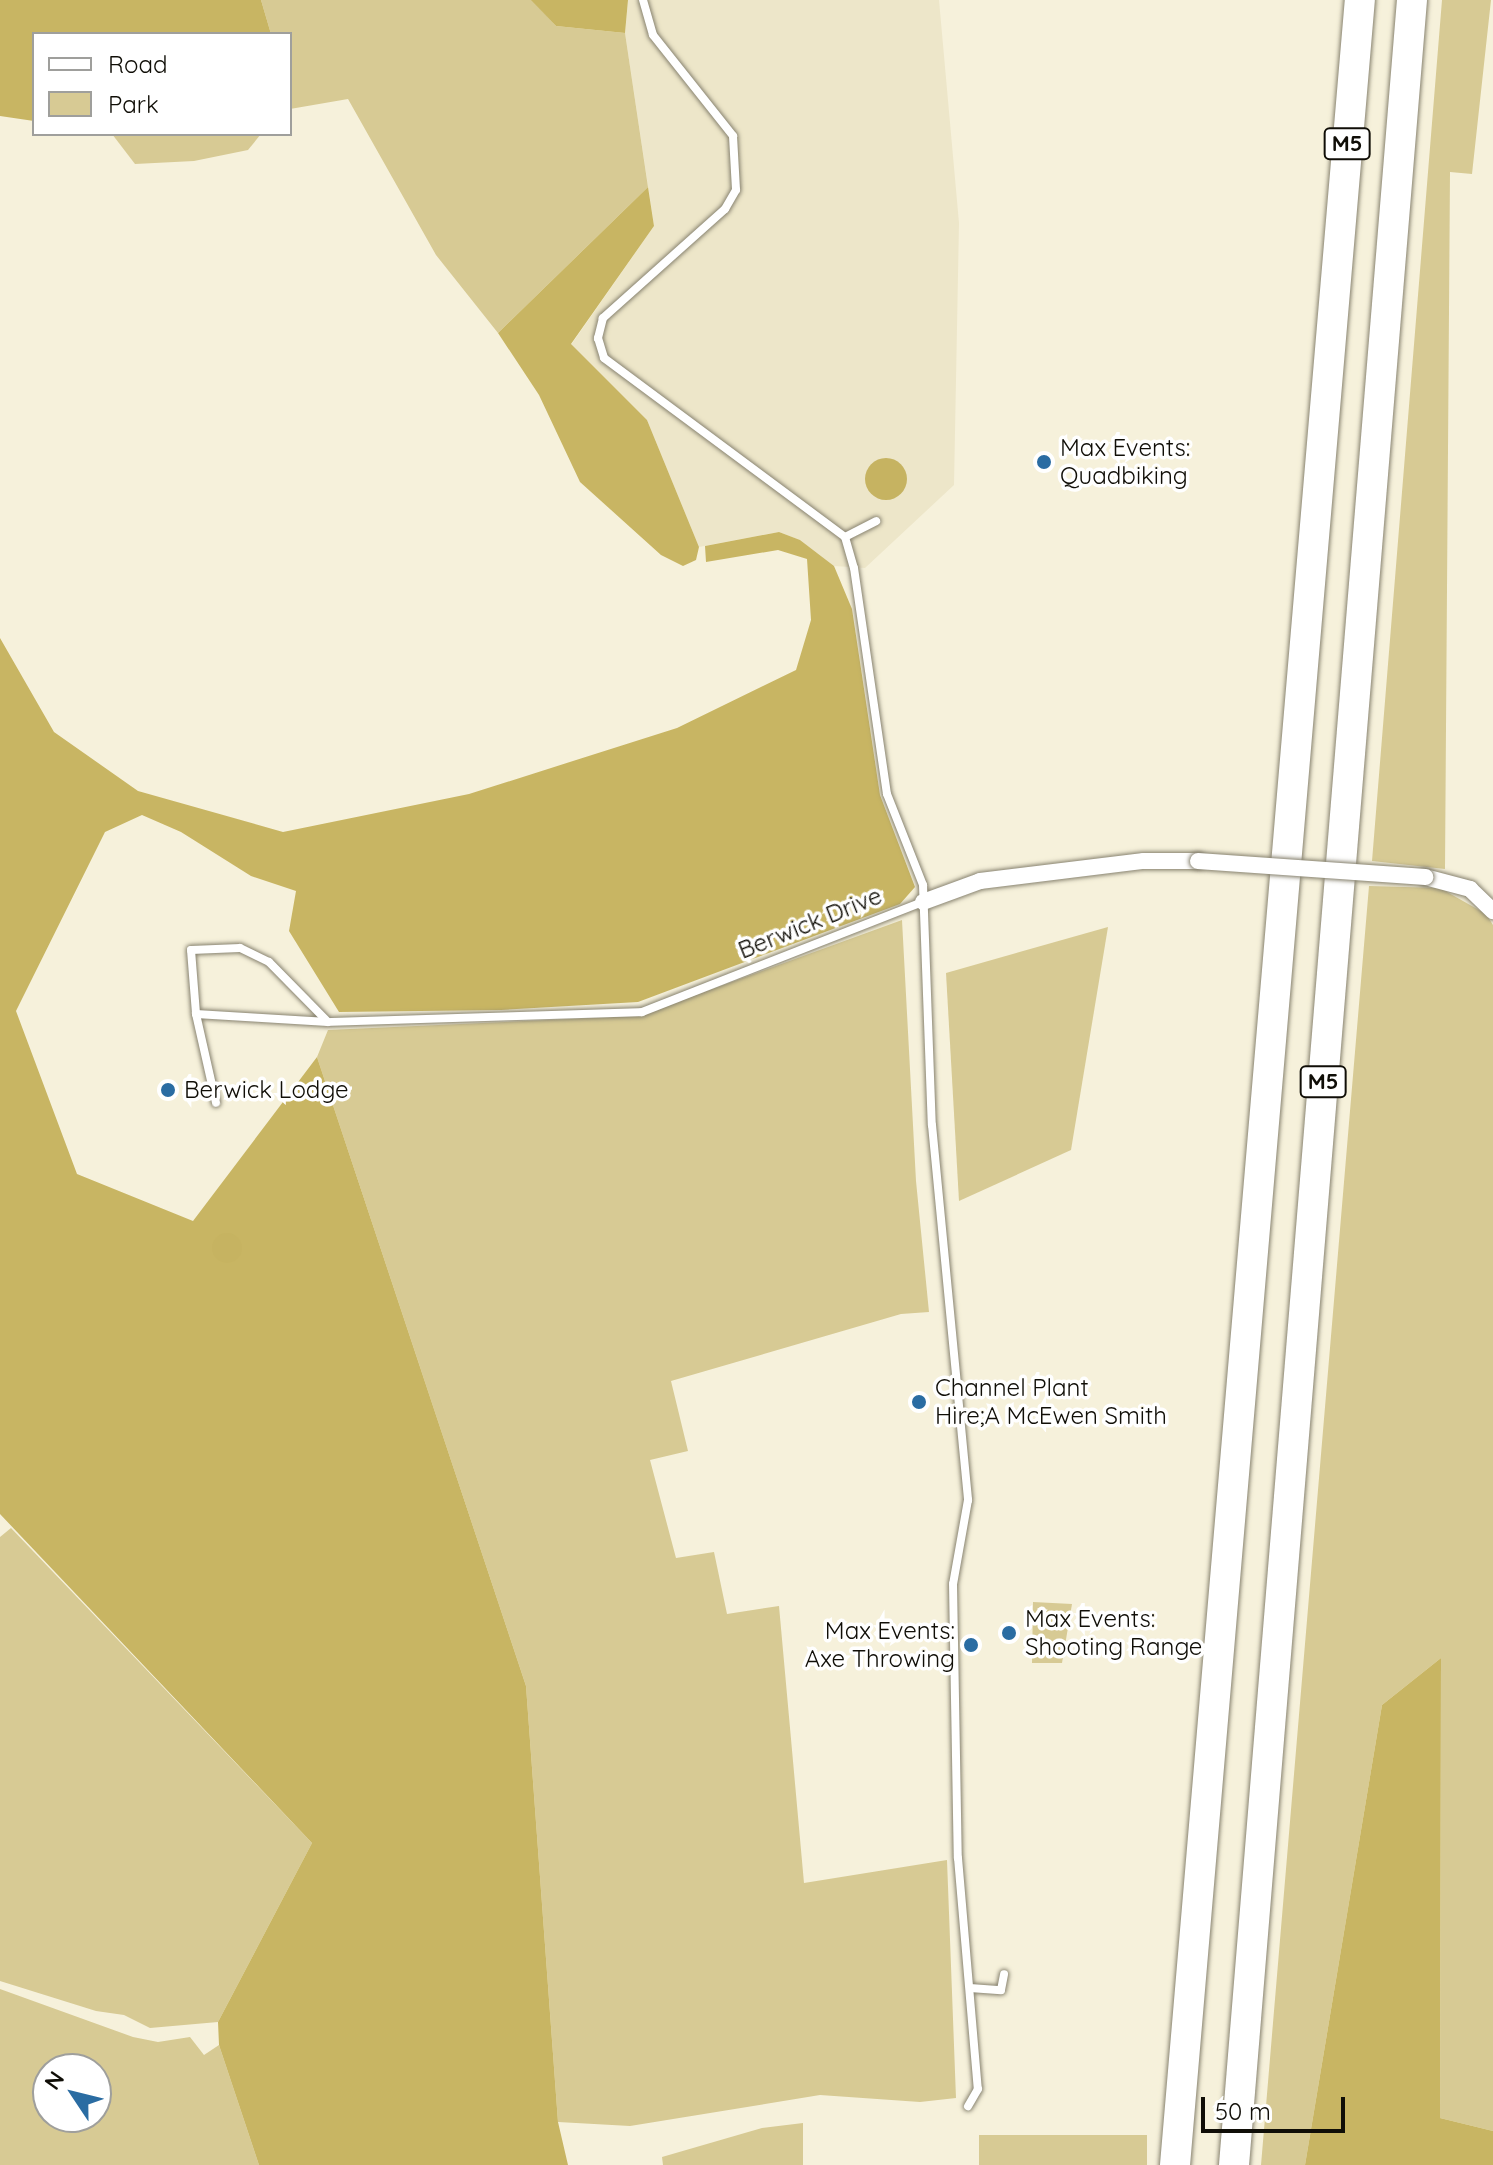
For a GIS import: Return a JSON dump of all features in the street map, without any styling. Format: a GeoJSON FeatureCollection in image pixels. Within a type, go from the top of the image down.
{"type":"FeatureCollection","features":[{"type":"Feature","properties":{"kind":"highway","name":"M5"},"geometry":{"type":"LineString","coordinates":[[1175,2165],[1360,0]]}},
{"type":"Feature","properties":{"kind":"highway","name":"M5"},"geometry":{"type":"LineString","coordinates":[[1234,2165],[1412,0]]}},
{"type":"Feature","properties":{"kind":"street","name":"Berwick Drive"},"geometry":{"type":"LineString","coordinates":[[923,902],[980,881],[1144,861],[1198,861],[1425,877],[1470,889],[1493,911]]}},
{"type":"Feature","properties":{"kind":"lane"},"geometry":{"type":"LineString","coordinates":[[643,0],[653,35],[721,114],[733,136],[736,190],[725,209],[603,318],[598,338],[604,358],[845,537],[853,556],[887,794],[923,885],[932,1125],[968,1500],[957,1543],[953,1599],[958,1858],[978,2089],[968,2106]]}},
{"type":"Feature","properties":{"kind":"lane"},"geometry":{"type":"LineString","coordinates":[[845,537],[876,521]]}},
{"type":"Feature","properties":{"kind":"lane","name":"Berwick Drive"},"geometry":{"type":"LineString","coordinates":[[196,1014],[328,1022],[642,1012],[923,902]]}},
{"type":"Feature","properties":{"kind":"lane"},"geometry":{"type":"LineString","coordinates":[[216,1103],[196,1014],[191,950],[240,948],[269,962],[328,1022]]}},
{"type":"Feature","properties":{"kind":"lane"},"geometry":{"type":"LineString","coordinates":[[970,1988],[1001,1990],[1004,1974]]}},
{"type":"Feature","properties":{"kind":"shaded area"},"geometry":{"type":"Polygon","coordinates":[[[0,0],[261,0],[270,32],[32,32],[32,121],[0,116],[0,0]]]}},
{"type":"Feature","properties":{"kind":"shaded area"},"geometry":{"type":"Polygon","coordinates":[[[531,0],[628,0],[625,33],[556,26],[531,0]]]}},
{"type":"Feature","properties":{"kind":"shaded area"},"geometry":{"type":"Polygon","coordinates":[[[628,0],[939,0],[959,223],[954,485],[865,568],[834,566],[800,540],[779,532],[699,547],[647,420],[571,345],[654,226],[625,33],[628,0]]]}},
{"type":"Feature","properties":{"kind":"shaded area"},"geometry":{"type":"Polygon","coordinates":[[[648,187],[654,226],[571,344],[647,420],[699,547],[696,560],[683,566],[661,555],[580,482],[539,395],[498,333],[648,187]]]}},
{"type":"Feature","properties":{"kind":"shaded area"},"geometry":{"type":"Polygon","coordinates":[[[886,458],[901,464],[907,479],[901,494],[886,500],[871,494],[865,479],[871,464],[886,458]]]}},
{"type":"Feature","properties":{"kind":"shaded area"},"geometry":{"type":"Polygon","coordinates":[[[779,532],[800,540],[834,566],[852,609],[880,795],[915,887],[900,904],[638,1002],[501,1010],[339,1012],[289,931],[296,891],[251,876],[181,832],[142,815],[105,832],[16,1011],[77,1174],[193,1221],[317,1057],[526,1686],[558,2122],[568,2165],[259,2165],[219,2045],[218,2022],[312,1843],[0,1514],[0,638],[54,732],[138,791],[283,832],[469,794],[677,728],[796,670],[811,620],[807,559],[778,550],[706,562],[705,546],[779,532]]]}},
{"type":"Feature","properties":{"kind":"shaded area"},"geometry":{"type":"Polygon","coordinates":[[[227,1233],[233,1234],[241,1242],[241,1254],[233,1262],[227,1263],[221,1262],[213,1254],[212,1248],[213,1242],[221,1234],[227,1233]]]}},
{"type":"Feature","properties":{"kind":"shaded area"},"geometry":{"type":"Polygon","coordinates":[[[1441,1658],[1440,2118],[1493,2131],[1493,2165],[1305,2165],[1382,1705],[1441,1658]]]}},
{"type":"Feature","properties":{"kind":"green space"},"geometry":{"type":"Polygon","coordinates":[[[261,0],[532,0],[556,26],[625,33],[648,187],[498,333],[436,255],[348,99],[292,109],[292,32],[270,32],[261,0]]]}},
{"type":"Feature","properties":{"kind":"green space"},"geometry":{"type":"Polygon","coordinates":[[[1442,0],[1491,0],[1472,174],[1450,172],[1445,869],[1372,861],[1442,0]]]}},
{"type":"Feature","properties":{"kind":"green space"},"geometry":{"type":"Polygon","coordinates":[[[114,136],[259,136],[248,150],[194,161],[135,164],[114,136]]]}},
{"type":"Feature","properties":{"kind":"green space"},"geometry":{"type":"Polygon","coordinates":[[[1369,886],[1440,888],[1486,914],[1493,925],[1493,2131],[1440,2118],[1441,1658],[1382,1705],[1305,2165],[1261,2165],[1369,886]]]}},
{"type":"Feature","properties":{"kind":"green space"},"geometry":{"type":"Polygon","coordinates":[[[902,920],[916,1181],[929,1312],[901,1314],[671,1381],[688,1451],[650,1460],[676,1558],[714,1552],[727,1614],[779,1606],[804,1883],[947,1860],[956,2098],[920,2102],[820,2095],[630,2126],[558,2122],[526,1686],[317,1057],[328,1030],[638,1016],[902,920]]]}},
{"type":"Feature","properties":{"kind":"green space"},"geometry":{"type":"Polygon","coordinates":[[[1108,927],[1071,1150],[959,1201],[946,973],[1108,927]]]}},
{"type":"Feature","properties":{"kind":"green space"},"geometry":{"type":"Polygon","coordinates":[[[11,1528],[312,1843],[218,2022],[150,2028],[124,2015],[96,2011],[0,1981],[0,1537],[11,1528]]]}},
{"type":"Feature","properties":{"kind":"green space"},"geometry":{"type":"Polygon","coordinates":[[[1033,1602],[1072,1604],[1062,1663],[1032,1663],[1033,1602]]]}},
{"type":"Feature","properties":{"kind":"green space"},"geometry":{"type":"Polygon","coordinates":[[[0,1989],[133,2037],[158,2042],[190,2037],[204,2055],[219,2045],[259,2165],[0,2165],[0,1989]]]}},
{"type":"Feature","properties":{"kind":"green space"},"geometry":{"type":"Polygon","coordinates":[[[803,2123],[803,2165],[663,2165],[662,2157],[762,2128],[803,2123]]]}},
{"type":"Feature","properties":{"kind":"green space"},"geometry":{"type":"Polygon","coordinates":[[[979,2135],[1147,2135],[1147,2165],[979,2165],[979,2135]]]}},
{"type":"Feature","properties":{"kind":"place","name":"Max Events: Quadbiking"},"geometry":{"type":"Point","coordinates":[1044,462]}},
{"type":"Feature","properties":{"kind":"place","name":"Berwick Lodge"},"geometry":{"type":"Point","coordinates":[168,1090]}},
{"type":"Feature","properties":{"kind":"place","name":"Channel Plant Hire;A McEwen Smith"},"geometry":{"type":"Point","coordinates":[919,1402]}},
{"type":"Feature","properties":{"kind":"place","name":"Max Events: Shooting Range"},"geometry":{"type":"Point","coordinates":[1009,1633]}},
{"type":"Feature","properties":{"kind":"place","name":"Max Events: Axe Throwing"},"geometry":{"type":"Point","coordinates":[971,1645]}}]}
